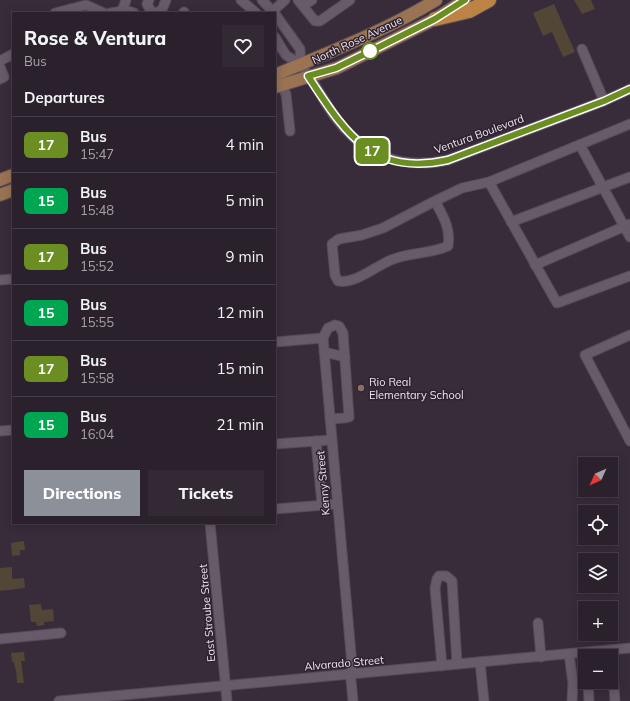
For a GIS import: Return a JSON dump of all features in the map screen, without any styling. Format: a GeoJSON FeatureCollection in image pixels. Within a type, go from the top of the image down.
{"type":"FeatureCollection","features":[{"type":"Feature","properties":{"kind":"highway"},"geometry":{"type":"LineString","coordinates":[[435,19],[469,11],[489,0]]}},
{"type":"Feature","properties":{"kind":"main road","name":"North Rose Avenue"},"geometry":{"type":"LineString","coordinates":[[277,82],[301,65],[392,24],[436,0]]}},
{"type":"Feature","properties":{"kind":"main road","name":"North Rose Avenue"},"geometry":{"type":"LineString","coordinates":[[277,82],[308,76],[336,68],[435,19],[465,0]]}},
{"type":"Feature","properties":{"kind":"main road"},"geometry":{"type":"LineString","coordinates":[[0,180],[12,175]]}},
{"type":"Feature","properties":{"kind":"main road"},"geometry":{"type":"LineString","coordinates":[[0,195],[12,190]]}},
{"type":"Feature","properties":{"kind":"street"},"geometry":{"type":"LineString","coordinates":[[122,11],[126,0]]}},
{"type":"Feature","properties":{"kind":"street"},"geometry":{"type":"LineString","coordinates":[[149,0],[147,4],[151,12]]}},
{"type":"Feature","properties":{"kind":"street"},"geometry":{"type":"LineString","coordinates":[[157,12],[162,10],[166,0]]}},
{"type":"Feature","properties":{"kind":"street"},"geometry":{"type":"LineString","coordinates":[[241,0],[255,12]]}},
{"type":"Feature","properties":{"kind":"street"},"geometry":{"type":"LineString","coordinates":[[262,0],[274,12],[285,0]]}},
{"type":"Feature","properties":{"kind":"street"},"geometry":{"type":"LineString","coordinates":[[312,0],[301,3],[315,21],[320,22],[350,0]]}},
{"type":"Feature","properties":{"kind":"street"},"geometry":{"type":"LineString","coordinates":[[58,12],[87,3],[102,12]]}},
{"type":"Feature","properties":{"kind":"street"},"geometry":{"type":"LineString","coordinates":[[116,12],[132,12]]}},
{"type":"Feature","properties":{"kind":"street"},"geometry":{"type":"LineString","coordinates":[[276,15],[300,49],[301,65]]}},
{"type":"Feature","properties":{"kind":"street"},"geometry":{"type":"LineString","coordinates":[[276,39],[286,54],[301,65]]}},
{"type":"Feature","properties":{"kind":"street"},"geometry":{"type":"LineString","coordinates":[[582,49],[604,101]]}},
{"type":"Feature","properties":{"kind":"street"},"geometry":{"type":"LineString","coordinates":[[0,61],[12,55]]}},
{"type":"Feature","properties":{"kind":"street","name":"Ventura Boulevard"},"geometry":{"type":"LineString","coordinates":[[301,65],[335,117],[354,138],[368,149],[381,156],[408,164],[434,163],[448,160],[604,101],[630,89]]}},
{"type":"Feature","properties":{"kind":"street"},"geometry":{"type":"LineString","coordinates":[[0,67],[4,77],[0,79]]}},
{"type":"Feature","properties":{"kind":"street"},"geometry":{"type":"LineString","coordinates":[[277,82],[286,94],[290,131]]}},
{"type":"Feature","properties":{"kind":"street"},"geometry":{"type":"LineString","coordinates":[[435,201],[448,227],[450,237],[448,246],[440,250],[403,256],[391,260],[348,282],[338,281],[335,275],[332,244],[339,239],[362,235],[383,228],[435,201],[462,188],[489,182],[630,124]]}},
{"type":"Feature","properties":{"kind":"street"},"geometry":{"type":"LineString","coordinates":[[580,145],[603,188],[627,225],[630,237]]}},
{"type":"Feature","properties":{"kind":"street"},"geometry":{"type":"LineString","coordinates":[[511,222],[630,177]]}},
{"type":"Feature","properties":{"kind":"street"},"geometry":{"type":"LineString","coordinates":[[489,182],[557,303],[630,276]]}},
{"type":"Feature","properties":{"kind":"street"},"geometry":{"type":"LineString","coordinates":[[535,265],[627,225]]}},
{"type":"Feature","properties":{"kind":"street"},"geometry":{"type":"LineString","coordinates":[[0,280],[12,279]]}},
{"type":"Feature","properties":{"kind":"street"},"geometry":{"type":"LineString","coordinates":[[276,342],[323,338],[328,328],[335,325],[339,326],[344,333],[349,416],[330,419]]}},
{"type":"Feature","properties":{"kind":"street"},"geometry":{"type":"LineString","coordinates":[[630,335],[585,355],[630,441]]}},
{"type":"Feature","properties":{"kind":"street","name":"Kenny Street"},"geometry":{"type":"LineString","coordinates":[[323,338],[352,674],[351,680],[353,701]]}},
{"type":"Feature","properties":{"kind":"street"},"geometry":{"type":"LineString","coordinates":[[324,352],[345,357]]}},
{"type":"Feature","properties":{"kind":"street"},"geometry":{"type":"LineString","coordinates":[[0,431],[12,430]]}},
{"type":"Feature","properties":{"kind":"street"},"geometry":{"type":"LineString","coordinates":[[0,436],[12,435]]}},
{"type":"Feature","properties":{"kind":"street"},"geometry":{"type":"LineString","coordinates":[[276,444],[332,440]]}},
{"type":"Feature","properties":{"kind":"street"},"geometry":{"type":"LineString","coordinates":[[316,441],[322,505]]}},
{"type":"Feature","properties":{"kind":"street"},"geometry":{"type":"LineString","coordinates":[[276,509],[337,504]]}},
{"type":"Feature","properties":{"kind":"street","name":"East Stroube Street"},"geometry":{"type":"LineString","coordinates":[[210,524],[227,701]]}},
{"type":"Feature","properties":{"kind":"street"},"geometry":{"type":"LineString","coordinates":[[442,666],[435,588],[439,576],[446,576],[452,581],[457,664]]}},
{"type":"Feature","properties":{"kind":"street"},"geometry":{"type":"LineString","coordinates":[[538,623],[541,657]]}},
{"type":"Feature","properties":{"kind":"street"},"geometry":{"type":"LineString","coordinates":[[0,639],[62,634]]}},
{"type":"Feature","properties":{"kind":"street","name":"Alvarado Street"},"geometry":{"type":"LineString","coordinates":[[618,649],[630,648]]}},
{"type":"Feature","properties":{"kind":"street"},"geometry":{"type":"LineString","coordinates":[[569,654],[573,683],[572,701]]}},
{"type":"Feature","properties":{"kind":"street","name":"Alvarado Street"},"geometry":{"type":"LineString","coordinates":[[60,701],[139,697],[226,686],[457,664],[569,654],[578,656]]}},
{"type":"Feature","properties":{"kind":"street"},"geometry":{"type":"LineString","coordinates":[[480,662],[484,701]]}},
{"type":"Feature","properties":{"kind":"street"},"geometry":{"type":"LineString","coordinates":[[588,689],[589,701]]}},
{"type":"Feature","properties":{"kind":"street"},"geometry":{"type":"LineString","coordinates":[[615,689],[616,701]]}},
{"type":"Feature","properties":{"kind":"building"},"geometry":{"type":"Polygon","coordinates":[[[574,0],[591,0],[595,9],[582,14],[574,0]]]}},
{"type":"Feature","properties":{"kind":"building"},"geometry":{"type":"Polygon","coordinates":[[[554,4],[575,52],[563,57],[552,32],[543,36],[533,13],[554,4]]]}},
{"type":"Feature","properties":{"kind":"building"},"geometry":{"type":"Polygon","coordinates":[[[24,541],[25,550],[20,550],[20,555],[12,556],[11,543],[24,541]]]}},
{"type":"Feature","properties":{"kind":"building"},"geometry":{"type":"Polygon","coordinates":[[[12,567],[12,579],[24,578],[25,588],[0,591],[0,568],[12,567]]]}},
{"type":"Feature","properties":{"kind":"building"},"geometry":{"type":"Polygon","coordinates":[[[41,604],[42,610],[53,609],[54,621],[44,622],[44,625],[37,626],[36,622],[31,622],[29,605],[41,604]]]}},
{"type":"Feature","properties":{"kind":"building"},"geometry":{"type":"Polygon","coordinates":[[[24,652],[25,661],[21,661],[24,683],[17,683],[16,669],[14,662],[12,662],[11,653],[24,652]]]}},
{"type":"Feature","properties":{"kind":"bus line","name":"17"},"geometry":{"type":"LineString","coordinates":[[465,0],[435,19],[336,68],[308,76],[335,117],[354,138],[368,149],[394,161],[408,164],[434,163],[448,160],[604,101],[630,89]]}},
{"type":"Feature","properties":{"kind":"place","name":"Rio Real Elementary School"},"geometry":{"type":"Point","coordinates":[361,388]}}]}
